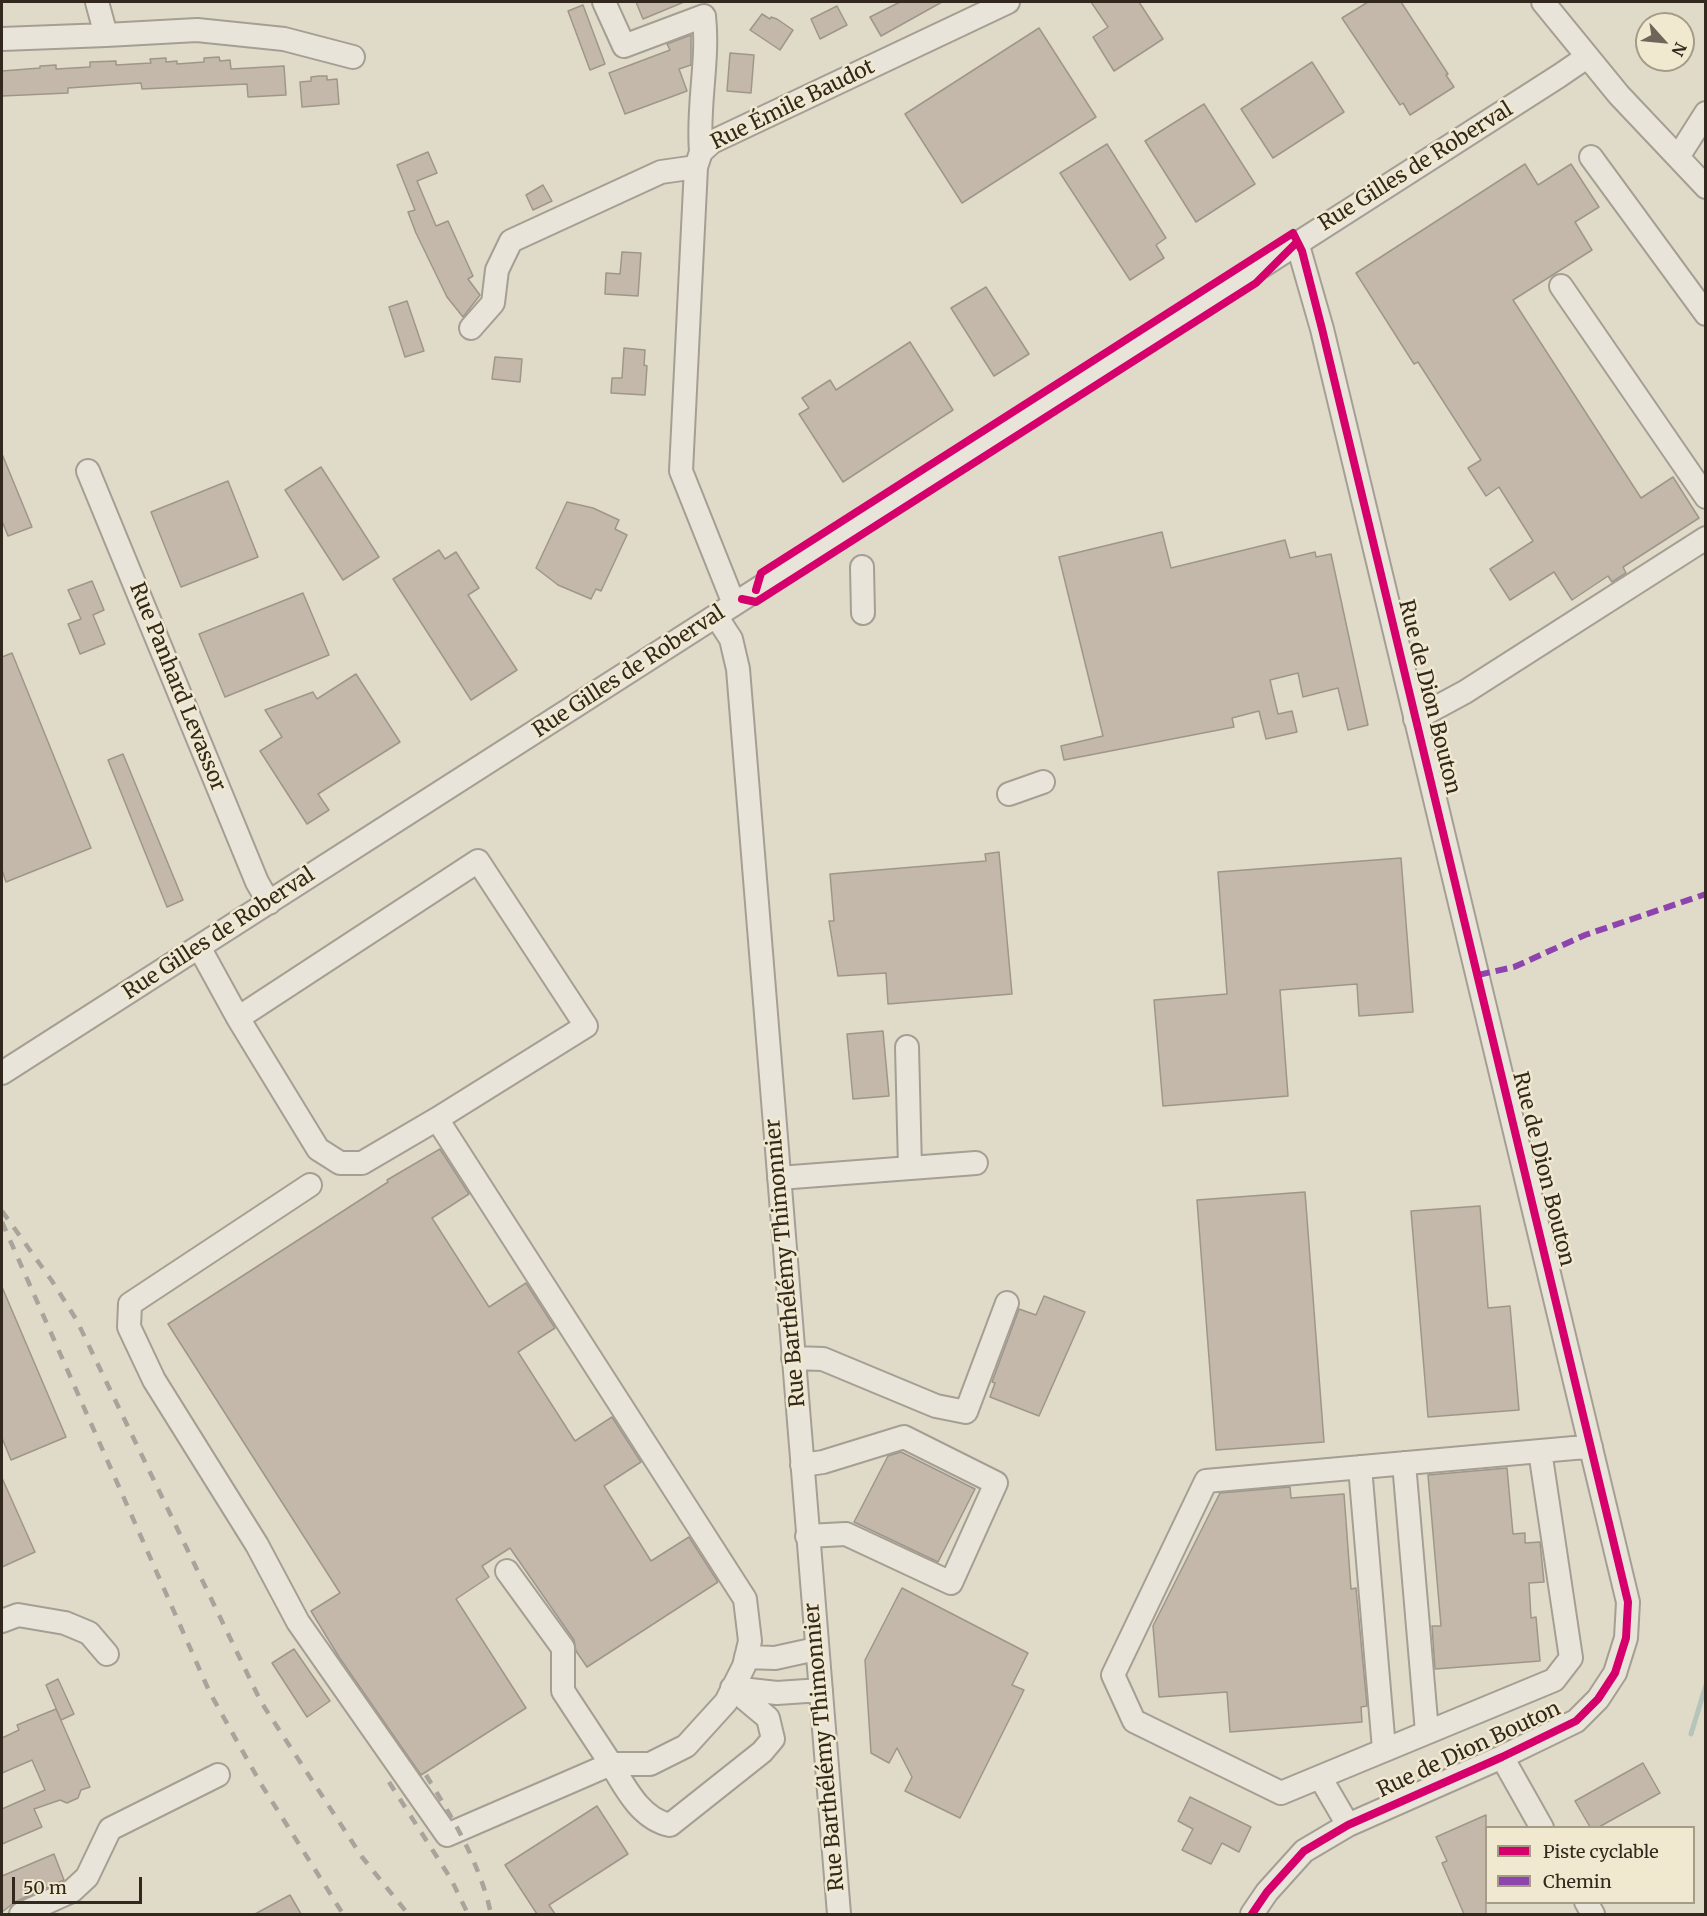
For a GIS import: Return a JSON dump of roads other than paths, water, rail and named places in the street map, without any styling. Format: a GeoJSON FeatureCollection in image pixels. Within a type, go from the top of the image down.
{"type":"FeatureCollection","features":[{"type":"Feature","properties":{"kind":"street"},"geometry":{"type":"LineString","coordinates":[[97,2],[106,35]]}},
{"type":"Feature","properties":{"kind":"street"},"geometry":{"type":"LineString","coordinates":[[604,2],[624,46],[708,9]]}},
{"type":"Feature","properties":{"kind":"street","name":"Rue Émile Baudot"},"geometry":{"type":"LineString","coordinates":[[471,328],[493,303],[497,270],[511,241],[661,172],[698,159],[712,142],[1008,2]]}},
{"type":"Feature","properties":{"kind":"street"},"geometry":{"type":"LineString","coordinates":[[1544,2],[1618,95],[1706,187]]}},
{"type":"Feature","properties":{"kind":"street","name":"Rue Barthélémy Thimonnier"},"geometry":{"type":"LineString","coordinates":[[708,9],[699,129],[681,471],[725,610],[738,669],[839,1914]]}},
{"type":"Feature","properties":{"kind":"street"},"geometry":{"type":"LineString","coordinates":[[2,39],[198,30],[284,39],[353,57]]}},
{"type":"Feature","properties":{"kind":"street","name":"Rue Gilles de Roberval"},"geometry":{"type":"LineString","coordinates":[[2,1073],[1581,61],[1584,53]]}},
{"type":"Feature","properties":{"kind":"street"},"geometry":{"type":"LineString","coordinates":[[1678,157],[1706,113]]}},
{"type":"Feature","properties":{"kind":"street"},"geometry":{"type":"LineString","coordinates":[[1590,157],[1706,314]]}},
{"type":"Feature","properties":{"kind":"street","name":"Rue de Dion Bouton"},"geometry":{"type":"LineString","coordinates":[[1252,1914],[1267,1892],[1304,1851],[1348,1825],[1502,1757],[1576,1721],[1598,1699],[1615,1672],[1626,1638],[1628,1602],[1313,290],[1298,242]]}},
{"type":"Feature","properties":{"kind":"street"},"geometry":{"type":"LineString","coordinates":[[1561,286],[1706,497]]}},
{"type":"Feature","properties":{"kind":"street","name":"Rue Panhard Levassor"},"geometry":{"type":"LineString","coordinates":[[88,471],[257,882],[269,903]]}},
{"type":"Feature","properties":{"kind":"street"},"geometry":{"type":"LineString","coordinates":[[1415,718],[1465,692],[1706,538]]}},
{"type":"Feature","properties":{"kind":"street"},"geometry":{"type":"LineString","coordinates":[[862,567],[863,613]]}},
{"type":"Feature","properties":{"kind":"street"},"geometry":{"type":"LineString","coordinates":[[1009,794],[1043,782]]}},
{"type":"Feature","properties":{"kind":"street"},"geometry":{"type":"LineString","coordinates":[[199,947],[238,1018],[318,1149],[340,1163],[362,1163],[586,1026],[478,861],[238,1018]]}},
{"type":"Feature","properties":{"kind":"street"},"geometry":{"type":"LineString","coordinates":[[907,1047],[909,1168]]}},
{"type":"Feature","properties":{"kind":"street"},"geometry":{"type":"LineString","coordinates":[[310,1185],[130,1304],[129,1327],[154,1380],[256,1545],[298,1622],[447,1835],[611,1764],[650,1764],[686,1746],[726,1702],[746,1657],[750,1641],[745,1599],[437,1119]]}},
{"type":"Feature","properties":{"kind":"street"},"geometry":{"type":"LineString","coordinates":[[779,1178],[976,1163]]}},
{"type":"Feature","properties":{"kind":"street"},"geometry":{"type":"LineString","coordinates":[[793,1358],[823,1359],[936,1406],[966,1412],[1007,1304]]}},
{"type":"Feature","properties":{"kind":"street"},"geometry":{"type":"LineString","coordinates":[[802,1465],[823,1462],[904,1437],[996,1483],[951,1583],[846,1534],[807,1536]]}},
{"type":"Feature","properties":{"kind":"street"},"geometry":{"type":"LineString","coordinates":[[1540,1451],[1571,1658],[1554,1680],[1281,1793],[1134,1721],[1113,1675],[1206,1481],[1404,1463],[1540,1451],[1591,1447]]}},
{"type":"Feature","properties":{"kind":"street"},"geometry":{"type":"LineString","coordinates":[[1404,1463],[1427,1732]]}},
{"type":"Feature","properties":{"kind":"street"},"geometry":{"type":"LineString","coordinates":[[1360,1467],[1384,1749]]}},
{"type":"Feature","properties":{"kind":"street"},"geometry":{"type":"LineString","coordinates":[[507,1571],[563,1648],[563,1691],[644,1812],[658,1822],[670,1825],[762,1752],[773,1739],[768,1718],[732,1688]]}},
{"type":"Feature","properties":{"kind":"street"},"geometry":{"type":"LineString","coordinates":[[2,1620],[18,1615],[65,1623],[89,1633],[106,1654]]}},
{"type":"Feature","properties":{"kind":"street"},"geometry":{"type":"LineString","coordinates":[[746,1657],[775,1658],[816,1649]]}},
{"type":"Feature","properties":{"kind":"street"},"geometry":{"type":"LineString","coordinates":[[732,1688],[777,1693],[821,1690]]}},
{"type":"Feature","properties":{"kind":"street"},"geometry":{"type":"LineString","coordinates":[[1502,1757],[1541,1826]]}},
{"type":"Feature","properties":{"kind":"street"},"geometry":{"type":"LineString","coordinates":[[21,1914],[72,1891],[87,1877],[110,1829],[218,1775]]}},
{"type":"Feature","properties":{"kind":"street"},"geometry":{"type":"LineString","coordinates":[[1320,1777],[1348,1825]]}},
{"type":"Feature","properties":{"kind":"waterway"},"geometry":{"type":"LineString","coordinates":[[1691,1734],[1706,1685]]}},
{"type":"Feature","properties":{"kind":"railway"},"geometry":{"type":"LineString","coordinates":[[2,1211],[76,1319],[261,1702],[362,1857],[408,1914]]}},
{"type":"Feature","properties":{"kind":"railway"},"geometry":{"type":"LineString","coordinates":[[2,1222],[210,1693],[261,1784],[343,1914]]}},
{"type":"Feature","properties":{"kind":"railway"},"geometry":{"type":"LineString","coordinates":[[426,1775],[473,1859],[491,1914]]}},
{"type":"Feature","properties":{"kind":"railway"},"geometry":{"type":"LineString","coordinates":[[389,1782],[451,1879],[468,1914]]}}]}
